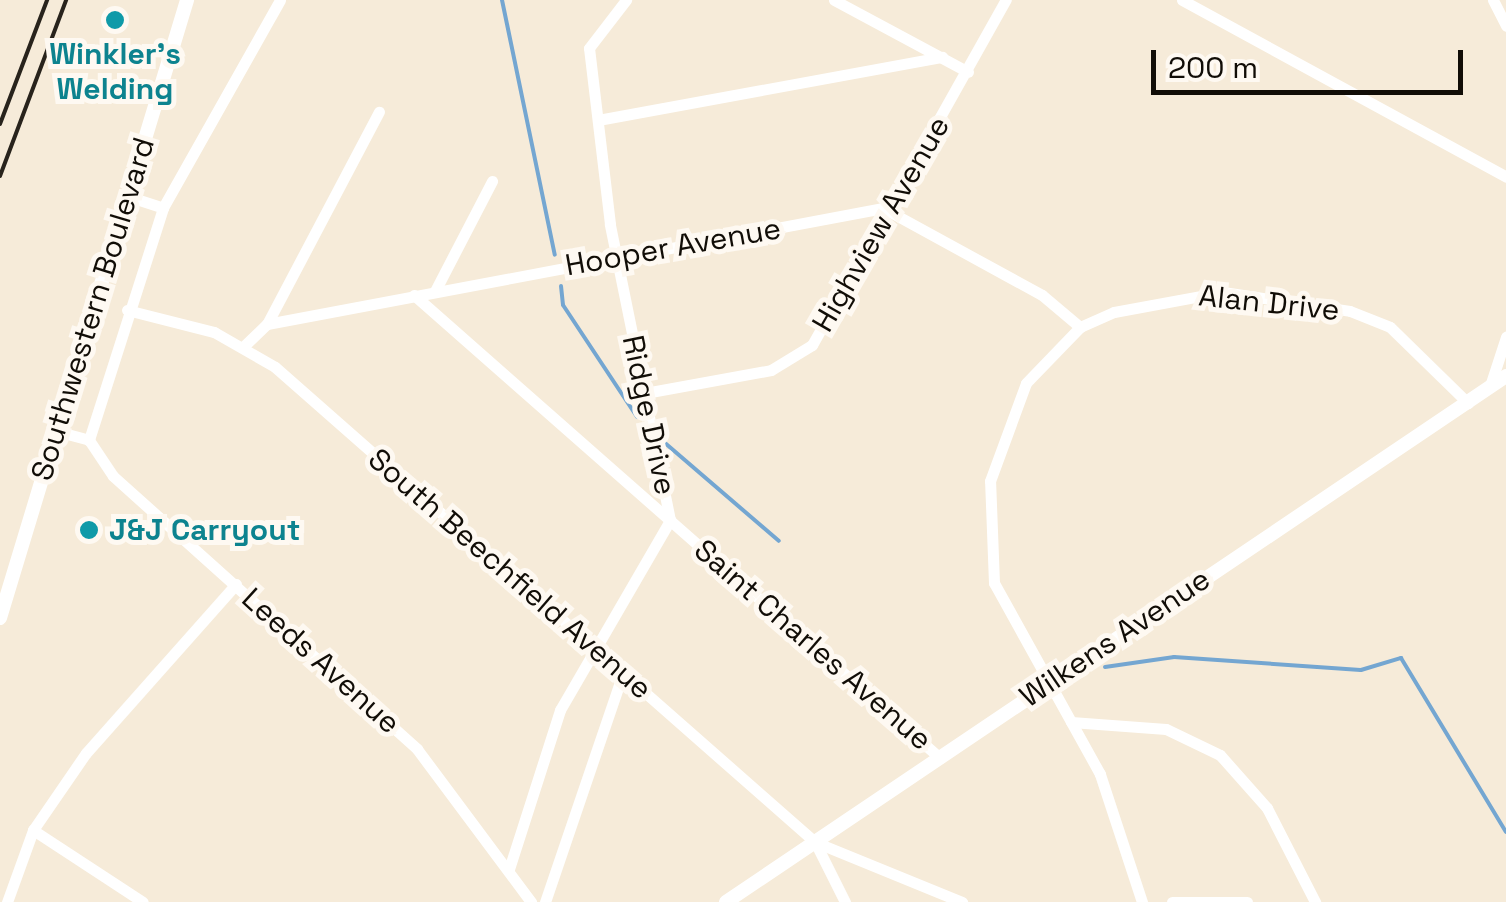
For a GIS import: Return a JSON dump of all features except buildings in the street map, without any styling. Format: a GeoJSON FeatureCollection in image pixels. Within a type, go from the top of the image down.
{"type":"FeatureCollection","features":[{"type":"Feature","properties":{"kind":"main road","name":"Southwestern Boulevard"},"geometry":{"type":"LineString","coordinates":[[0,618],[187,0]]}},
{"type":"Feature","properties":{"kind":"main road","name":"Wilkens Avenue"},"geometry":{"type":"LineString","coordinates":[[726,902],[1506,376]]}},
{"type":"Feature","properties":{"kind":"street"},"geometry":{"type":"LineString","coordinates":[[56,431],[89,440],[163,208],[280,0]]}},
{"type":"Feature","properties":{"kind":"street","name":"Ridge Drive"},"geometry":{"type":"LineString","coordinates":[[509,869],[560,710],[670,520],[616,258],[590,40],[626,0]]}},
{"type":"Feature","properties":{"kind":"street"},"geometry":{"type":"LineString","coordinates":[[834,0],[968,72]]}},
{"type":"Feature","properties":{"kind":"street","name":"Highview Avenue"},"geometry":{"type":"LineString","coordinates":[[645,393],[771,370],[798,356],[824,331],[1006,0]]}},
{"type":"Feature","properties":{"kind":"street"},"geometry":{"type":"LineString","coordinates":[[1182,0],[1506,177]]}},
{"type":"Feature","properties":{"kind":"street"},"geometry":{"type":"LineString","coordinates":[[1493,0],[1506,26]]}},
{"type":"Feature","properties":{"kind":"street"},"geometry":{"type":"LineString","coordinates":[[598,120],[942,58]]}},
{"type":"Feature","properties":{"kind":"street"},"geometry":{"type":"LineString","coordinates":[[244,346],[268,324],[379,112]]}},
{"type":"Feature","properties":{"kind":"street"},"geometry":{"type":"LineString","coordinates":[[434,291],[492,181]]}},
{"type":"Feature","properties":{"kind":"street"},"geometry":{"type":"LineString","coordinates":[[126,196],[163,208]]}},
{"type":"Feature","properties":{"kind":"street"},"geometry":{"type":"LineString","coordinates":[[890,212],[1042,294],[1080,328],[1020,394],[990,480],[994,583],[1114,805],[1142,902]]}},
{"type":"Feature","properties":{"kind":"street","name":"Hooper Avenue"},"geometry":{"type":"LineString","coordinates":[[268,324],[616,258],[890,212]]}},
{"type":"Feature","properties":{"kind":"street","name":"Alan Drive"},"geometry":{"type":"LineString","coordinates":[[1080,328],[1194,292],[1350,311],[1409,338],[1468,402]]}},
{"type":"Feature","properties":{"kind":"street","name":"Saint Charles Avenue"},"geometry":{"type":"LineString","coordinates":[[414,295],[940,758]]}},
{"type":"Feature","properties":{"kind":"street","name":"South Beechfield Avenue"},"geometry":{"type":"LineString","coordinates":[[128,310],[244,346],[596,648],[814,842],[845,902]]}},
{"type":"Feature","properties":{"kind":"street"},"geometry":{"type":"LineString","coordinates":[[1490,386],[1506,338]]}},
{"type":"Feature","properties":{"kind":"street","name":"Leeds Avenue"},"geometry":{"type":"LineString","coordinates":[[89,440],[113,476],[417,749],[530,902]]}},
{"type":"Feature","properties":{"kind":"street"},"geometry":{"type":"LineString","coordinates":[[7,902],[33,830],[103,730],[236,584]]}},
{"type":"Feature","properties":{"kind":"street"},"geometry":{"type":"LineString","coordinates":[[545,902],[622,672]]}},
{"type":"Feature","properties":{"kind":"street"},"geometry":{"type":"LineString","coordinates":[[1071,722],[1166,729],[1220,755],[1267,808],[1315,902]]}},
{"type":"Feature","properties":{"kind":"street"},"geometry":{"type":"LineString","coordinates":[[33,830],[143,902]]}},
{"type":"Feature","properties":{"kind":"street"},"geometry":{"type":"LineString","coordinates":[[814,842],[962,902]]}},
{"type":"Feature","properties":{"kind":"street"},"geometry":{"type":"LineString","coordinates":[[1172,902],[1247,902]]}},
{"type":"Feature","properties":{"kind":"waterway"},"geometry":{"type":"LineString","coordinates":[[502,0],[555,255]]}},
{"type":"Feature","properties":{"kind":"waterway"},"geometry":{"type":"LineString","coordinates":[[561,286],[563,305],[637,417]]}},
{"type":"Feature","properties":{"kind":"waterway"},"geometry":{"type":"LineString","coordinates":[[665,443],[779,541]]}},
{"type":"Feature","properties":{"kind":"waterway"},"geometry":{"type":"LineString","coordinates":[[1105,667],[1174,657],[1361,670],[1401,658],[1506,832]]}},
{"type":"Feature","properties":{"kind":"railway"},"geometry":{"type":"LineString","coordinates":[[0,124],[47,0]]}},
{"type":"Feature","properties":{"kind":"railway"},"geometry":{"type":"LineString","coordinates":[[0,176],[66,0]]}},
{"type":"Feature","properties":{"kind":"place","name":"Winkler's Welding"},"geometry":{"type":"Point","coordinates":[115,20]}},
{"type":"Feature","properties":{"kind":"place","name":"J&J Carryout"},"geometry":{"type":"Point","coordinates":[89,530]}}]}
